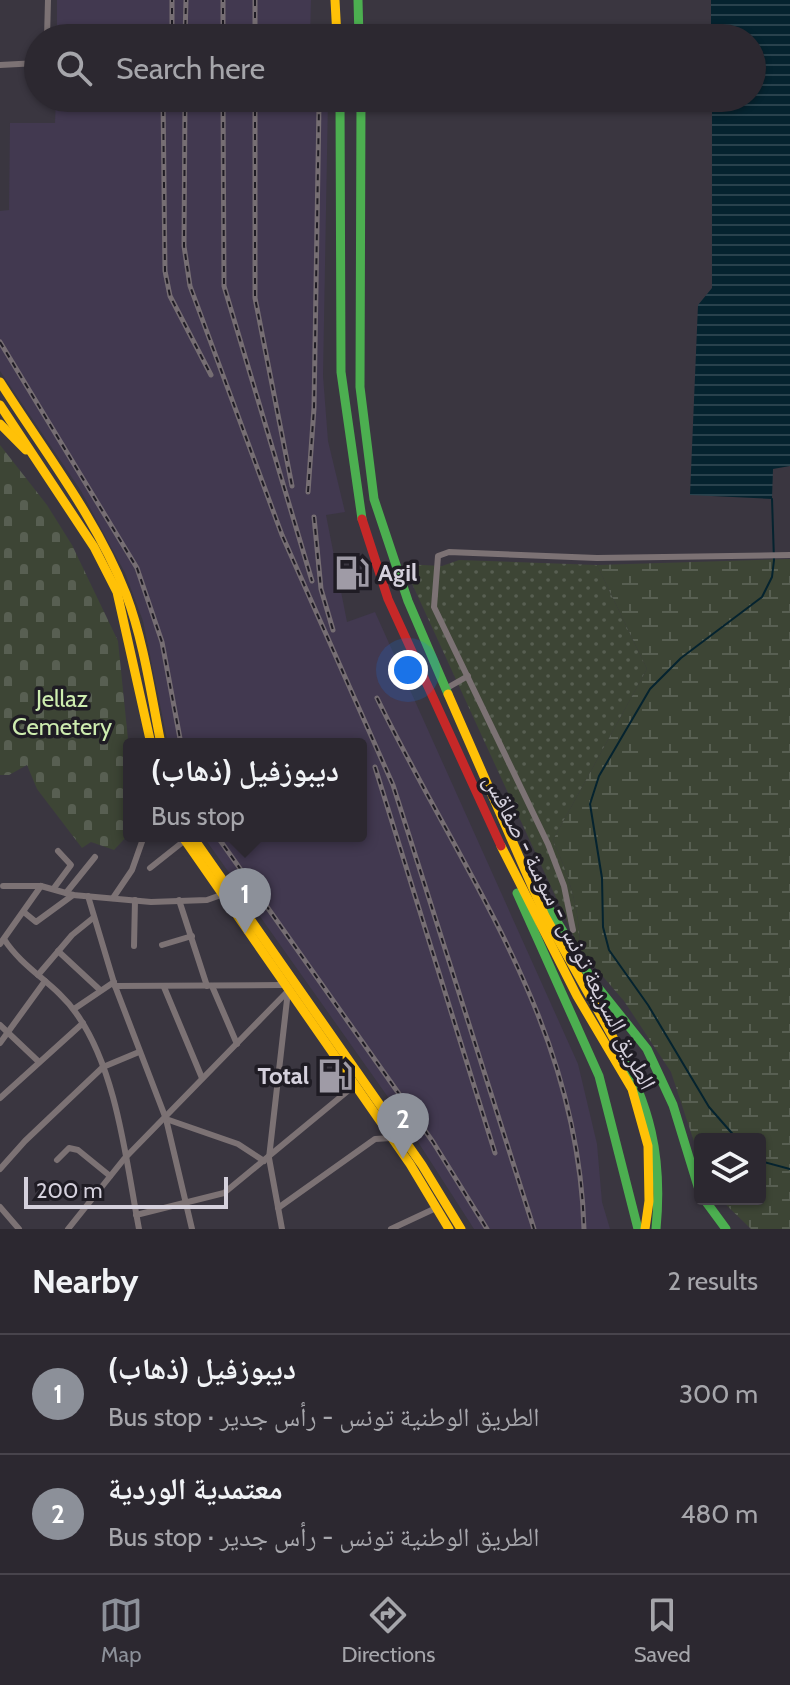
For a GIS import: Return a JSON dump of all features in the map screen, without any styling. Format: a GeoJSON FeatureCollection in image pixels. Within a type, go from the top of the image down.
{"type":"FeatureCollection","features":[{"type":"Feature","properties":{"kind":"main road"},"geometry":{"type":"LineString","coordinates":[[335,0],[336,24]]}},
{"type":"Feature","properties":{"kind":"main road"},"geometry":{"type":"LineString","coordinates":[[358,0],[359,24]]}},
{"type":"Feature","properties":{"kind":"main road","name":"الطريق السريعة تونس - سوسة - صفاقس"},"geometry":{"type":"LineString","coordinates":[[340,112],[341,372],[359,510],[388,599],[515,877],[571,985],[632,1089],[644,1125],[649,1174],[645,1229]]}},
{"type":"Feature","properties":{"kind":"main road"},"geometry":{"type":"LineString","coordinates":[[361,112],[358,327],[368,469],[397,572],[529,877],[592,980],[647,1049],[673,1105],[694,1173]]}},
{"type":"Feature","properties":{"kind":"main road"},"geometry":{"type":"LineString","coordinates":[[0,382],[95,533],[125,592],[142,649],[160,738]]}},
{"type":"Feature","properties":{"kind":"main road"},"geometry":{"type":"LineString","coordinates":[[0,405],[94,547],[117,592],[150,738]]}},
{"type":"Feature","properties":{"kind":"main road"},"geometry":{"type":"LineString","coordinates":[[0,424],[42,466]]}},
{"type":"Feature","properties":{"kind":"main road"},"geometry":{"type":"LineString","coordinates":[[188,842],[221,895],[289,987],[391,1138],[461,1229]]}},
{"type":"Feature","properties":{"kind":"main road"},"geometry":{"type":"LineString","coordinates":[[189,842],[442,1205],[449,1229]]}},
{"type":"Feature","properties":{"kind":"main road"},"geometry":{"type":"LineString","coordinates":[[515,877],[528,920],[582,1032],[599,1076],[638,1229]]}},
{"type":"Feature","properties":{"kind":"main road","name":"الطريق السريعة تونس - سوسة - صفاقس"},"geometry":{"type":"LineString","coordinates":[[529,877],[566,960],[641,1086],[654,1125],[660,1169],[656,1229]]}},
{"type":"Feature","properties":{"kind":"main road"},"geometry":{"type":"LineString","coordinates":[[708,1205],[729,1229]]}},
{"type":"Feature","properties":{"kind":"street"},"geometry":{"type":"LineString","coordinates":[[47,24],[48,0]]}},
{"type":"Feature","properties":{"kind":"street"},"geometry":{"type":"LineString","coordinates":[[0,65],[24,64]]}},
{"type":"Feature","properties":{"kind":"street"},"geometry":{"type":"LineString","coordinates":[[573,930],[564,886],[548,844],[432,602],[436,560],[441,553],[597,558],[786,555]]}},
{"type":"Feature","properties":{"kind":"street"},"geometry":{"type":"LineString","coordinates":[[447,688],[468,676]]}},
{"type":"Feature","properties":{"kind":"street"},"geometry":{"type":"LineString","coordinates":[[113,898],[132,870],[142,842]]}},
{"type":"Feature","properties":{"kind":"street"},"geometry":{"type":"LineString","coordinates":[[150,868],[181,842]]}},
{"type":"Feature","properties":{"kind":"street"},"geometry":{"type":"LineString","coordinates":[[54,888],[71,865],[58,851]]}},
{"type":"Feature","properties":{"kind":"street"},"geometry":{"type":"LineString","coordinates":[[25,913],[36,922],[70,894],[95,857]]}},
{"type":"Feature","properties":{"kind":"street"},"geometry":{"type":"LineString","coordinates":[[3,886],[41,886],[70,894],[135,900],[207,900],[221,895]]}},
{"type":"Feature","properties":{"kind":"street"},"geometry":{"type":"LineString","coordinates":[[41,886],[2,942],[74,1009],[83,1023],[103,1067],[139,1229]]}},
{"type":"Feature","properties":{"kind":"street"},"geometry":{"type":"LineString","coordinates":[[88,896],[114,984],[165,1118],[192,1229]]}},
{"type":"Feature","properties":{"kind":"street"},"geometry":{"type":"LineString","coordinates":[[134,946],[135,900]]}},
{"type":"Feature","properties":{"kind":"street"},"geometry":{"type":"LineString","coordinates":[[179,900],[209,986],[237,1044]]}},
{"type":"Feature","properties":{"kind":"street"},"geometry":{"type":"LineString","coordinates":[[38,975],[93,918]]}},
{"type":"Feature","properties":{"kind":"street"},"geometry":{"type":"LineString","coordinates":[[162,945],[192,936]]}},
{"type":"Feature","properties":{"kind":"street"},"geometry":{"type":"LineString","coordinates":[[58,951],[100,990]]}},
{"type":"Feature","properties":{"kind":"street"},"geometry":{"type":"LineString","coordinates":[[0,1043],[45,981]]}},
{"type":"Feature","properties":{"kind":"street"},"geometry":{"type":"LineString","coordinates":[[74,1009],[114,984],[289,987]]}},
{"type":"Feature","properties":{"kind":"street"},"geometry":{"type":"LineString","coordinates":[[164,987],[202,1078]]}},
{"type":"Feature","properties":{"kind":"street"},"geometry":{"type":"LineString","coordinates":[[68,1229],[124,1159],[289,987]]}},
{"type":"Feature","properties":{"kind":"street"},"geometry":{"type":"LineString","coordinates":[[282,1229],[266,1160],[289,987]]}},
{"type":"Feature","properties":{"kind":"street"},"geometry":{"type":"LineString","coordinates":[[0,1098],[83,1023]]}},
{"type":"Feature","properties":{"kind":"street"},"geometry":{"type":"LineString","coordinates":[[0,1025],[39,1062]]}},
{"type":"Feature","properties":{"kind":"street"},"geometry":{"type":"LineString","coordinates":[[0,1169],[103,1067],[139,1052]]}},
{"type":"Feature","properties":{"kind":"street"},"geometry":{"type":"LineString","coordinates":[[136,1215],[224,1193],[355,1085]]}},
{"type":"Feature","properties":{"kind":"street"},"geometry":{"type":"LineString","coordinates":[[165,1118],[238,1144],[266,1160]]}},
{"type":"Feature","properties":{"kind":"street"},"geometry":{"type":"LineString","coordinates":[[278,1208],[375,1139],[391,1138]]}},
{"type":"Feature","properties":{"kind":"street"},"geometry":{"type":"LineString","coordinates":[[57,1160],[69,1148],[78,1150],[110,1176]]}},
{"type":"Feature","properties":{"kind":"street"},"geometry":{"type":"LineString","coordinates":[[391,1229],[442,1205]]}},
{"type":"Feature","properties":{"kind":"street"},"geometry":{"type":"LineString","coordinates":[[0,1207],[19,1229]]}},
{"type":"Feature","properties":{"kind":"shaded area"},"geometry":{"type":"Polygon","coordinates":[[[57,0],[311,0],[310,24],[57,24],[57,0]]]}},
{"type":"Feature","properties":{"kind":"shaded area"},"geometry":{"type":"Polygon","coordinates":[[[55,112],[328,112],[323,376],[328,441],[345,512],[326,515],[347,622],[375,612],[578,1064],[597,1144],[602,1202],[610,1229],[474,1229],[400,1114],[207,842],[367,842],[367,738],[167,738],[143,621],[125,573],[81,491],[0,371],[0,211],[9,210],[10,123],[55,123],[55,112]]]}},
{"type":"Feature","properties":{"kind":"green space","name":"Jellaz Cemetery"},"geometry":{"type":"Polygon","coordinates":[[[0,445],[47,505],[72,545],[118,641],[128,738],[123,738],[123,840],[114,850],[91,842],[82,848],[37,789],[27,765],[9,775],[0,775],[0,445]]]}},
{"type":"Feature","properties":{"kind":"green space"},"geometry":{"type":"Polygon","coordinates":[[[790,559],[790,1229],[751,1229],[726,1205],[766,1205],[766,1133],[694,1133],[694,1142],[671,1072],[624,1001],[580,950],[572,893],[553,840],[647,669],[597,565],[790,559]]]}},
{"type":"Feature","properties":{"kind":"green space"},"geometry":{"type":"Polygon","coordinates":[[[459,560],[597,565],[647,669],[553,840],[572,893],[580,950],[403,564],[442,566],[459,560]]]}},
{"type":"Feature","properties":{"kind":"water"},"geometry":{"type":"Polygon","coordinates":[[[711,0],[790,0],[790,466],[773,469],[772,499],[690,495],[698,305],[712,288],[712,112],[766,112],[766,24],[711,24],[711,0]]]}},
{"type":"Feature","properties":{"kind":"waterway"},"geometry":{"type":"LineString","coordinates":[[732,1133],[709,1107],[648,1005],[609,950],[603,927],[602,878],[590,804],[599,776],[650,689],[681,658],[762,597],[772,577],[774,560],[772,499]]}},
{"type":"Feature","properties":{"kind":"waterway"},"geometry":{"type":"LineString","coordinates":[[766,1163],[790,1169]]}},
{"type":"Feature","properties":{"kind":"railway"},"geometry":{"type":"LineString","coordinates":[[172,0],[172,24]]}},
{"type":"Feature","properties":{"kind":"railway"},"geometry":{"type":"LineString","coordinates":[[185,24],[186,0]]}},
{"type":"Feature","properties":{"kind":"railway"},"geometry":{"type":"LineString","coordinates":[[223,0],[223,24]]}},
{"type":"Feature","properties":{"kind":"railway"},"geometry":{"type":"LineString","coordinates":[[255,0],[255,24]]}},
{"type":"Feature","properties":{"kind":"railway"},"geometry":{"type":"LineString","coordinates":[[163,112],[165,271],[170,296],[211,375]]}},
{"type":"Feature","properties":{"kind":"railway"},"geometry":{"type":"LineString","coordinates":[[185,112],[184,246],[190,286],[282,535],[393,785],[534,1229]]}},
{"type":"Feature","properties":{"kind":"railway"},"geometry":{"type":"LineString","coordinates":[[223,112],[224,286],[312,581]]}},
{"type":"Feature","properties":{"kind":"railway"},"geometry":{"type":"LineString","coordinates":[[255,112],[255,298],[292,486]]}},
{"type":"Feature","properties":{"kind":"railway"},"geometry":{"type":"LineString","coordinates":[[308,492],[314,408],[319,112]]}},
{"type":"Feature","properties":{"kind":"railway"},"geometry":{"type":"LineString","coordinates":[[0,342],[137,568],[162,642],[180,738]]}},
{"type":"Feature","properties":{"kind":"railway"},"geometry":{"type":"LineString","coordinates":[[314,517],[321,589],[333,630]]}},
{"type":"Feature","properties":{"kind":"railway"},"geometry":{"type":"LineString","coordinates":[[377,698],[511,953],[539,1017],[561,1083],[577,1154],[584,1229]]}},
{"type":"Feature","properties":{"kind":"railway"},"geometry":{"type":"LineString","coordinates":[[375,767],[495,1153]]}},
{"type":"Feature","properties":{"kind":"railway"},"geometry":{"type":"LineString","coordinates":[[221,842],[433,1142],[487,1229]]}},
{"type":"Feature","properties":{"kind":"traffic: fast"},"geometry":{"type":"LineString","coordinates":[[358,0],[359,24]]}},
{"type":"Feature","properties":{"kind":"traffic: fast"},"geometry":{"type":"LineString","coordinates":[[340,112],[341,372],[362,519]]}},
{"type":"Feature","properties":{"kind":"traffic: fast"},"geometry":{"type":"LineString","coordinates":[[361,112],[360,387],[374,499],[408,601],[448,694]]}},
{"type":"Feature","properties":{"kind":"traffic: fast"},"geometry":{"type":"LineString","coordinates":[[517,893],[599,1076],[638,1229]]}},
{"type":"Feature","properties":{"kind":"traffic: fast"},"geometry":{"type":"LineString","coordinates":[[543,898],[592,980],[647,1049],[673,1105],[694,1173]]}},
{"type":"Feature","properties":{"kind":"traffic: fast"},"geometry":{"type":"LineString","coordinates":[[615,1041],[637,1088],[651,1132],[657,1178],[656,1229]]}},
{"type":"Feature","properties":{"kind":"traffic: fast"},"geometry":{"type":"LineString","coordinates":[[708,1205],[726,1229]]}},
{"type":"Feature","properties":{"kind":"traffic: slow"},"geometry":{"type":"LineString","coordinates":[[335,0],[336,24]]}},
{"type":"Feature","properties":{"kind":"traffic: slow"},"geometry":{"type":"LineString","coordinates":[[0,382],[85,512],[114,566],[138,631],[160,738]]}},
{"type":"Feature","properties":{"kind":"traffic: slow"},"geometry":{"type":"LineString","coordinates":[[0,405],[94,547],[117,592],[150,738]]}},
{"type":"Feature","properties":{"kind":"traffic: slow"},"geometry":{"type":"LineString","coordinates":[[0,424],[26,450]]}},
{"type":"Feature","properties":{"kind":"traffic: slow"},"geometry":{"type":"LineString","coordinates":[[448,694],[545,916],[615,1041]]}},
{"type":"Feature","properties":{"kind":"traffic: slow"},"geometry":{"type":"LineString","coordinates":[[186,842],[410,1164],[449,1229]]}},
{"type":"Feature","properties":{"kind":"traffic: slow"},"geometry":{"type":"LineString","coordinates":[[196,842],[422,1165],[461,1229]]}},
{"type":"Feature","properties":{"kind":"traffic: slow"},"geometry":{"type":"LineString","coordinates":[[501,846],[577,996],[632,1089],[648,1146],[649,1201],[645,1229]]}},
{"type":"Feature","properties":{"kind":"traffic: jam"},"geometry":{"type":"LineString","coordinates":[[362,519],[388,599],[501,846]]}},
{"type":"Feature","properties":{"kind":"place","name":"Agil"},"geometry":{"type":"Point","coordinates":[352,573]}},
{"type":"Feature","properties":{"kind":"place","name":"ديبوزفيل (ذهاب)"},"geometry":{"type":"Point","coordinates":[245,934]}},
{"type":"Feature","properties":{"kind":"place","name":"Total"},"geometry":{"type":"Point","coordinates":[335,1076]}},
{"type":"Feature","properties":{"kind":"place","name":"معتمدية الوردية"},"geometry":{"type":"Point","coordinates":[403,1159]}}]}
